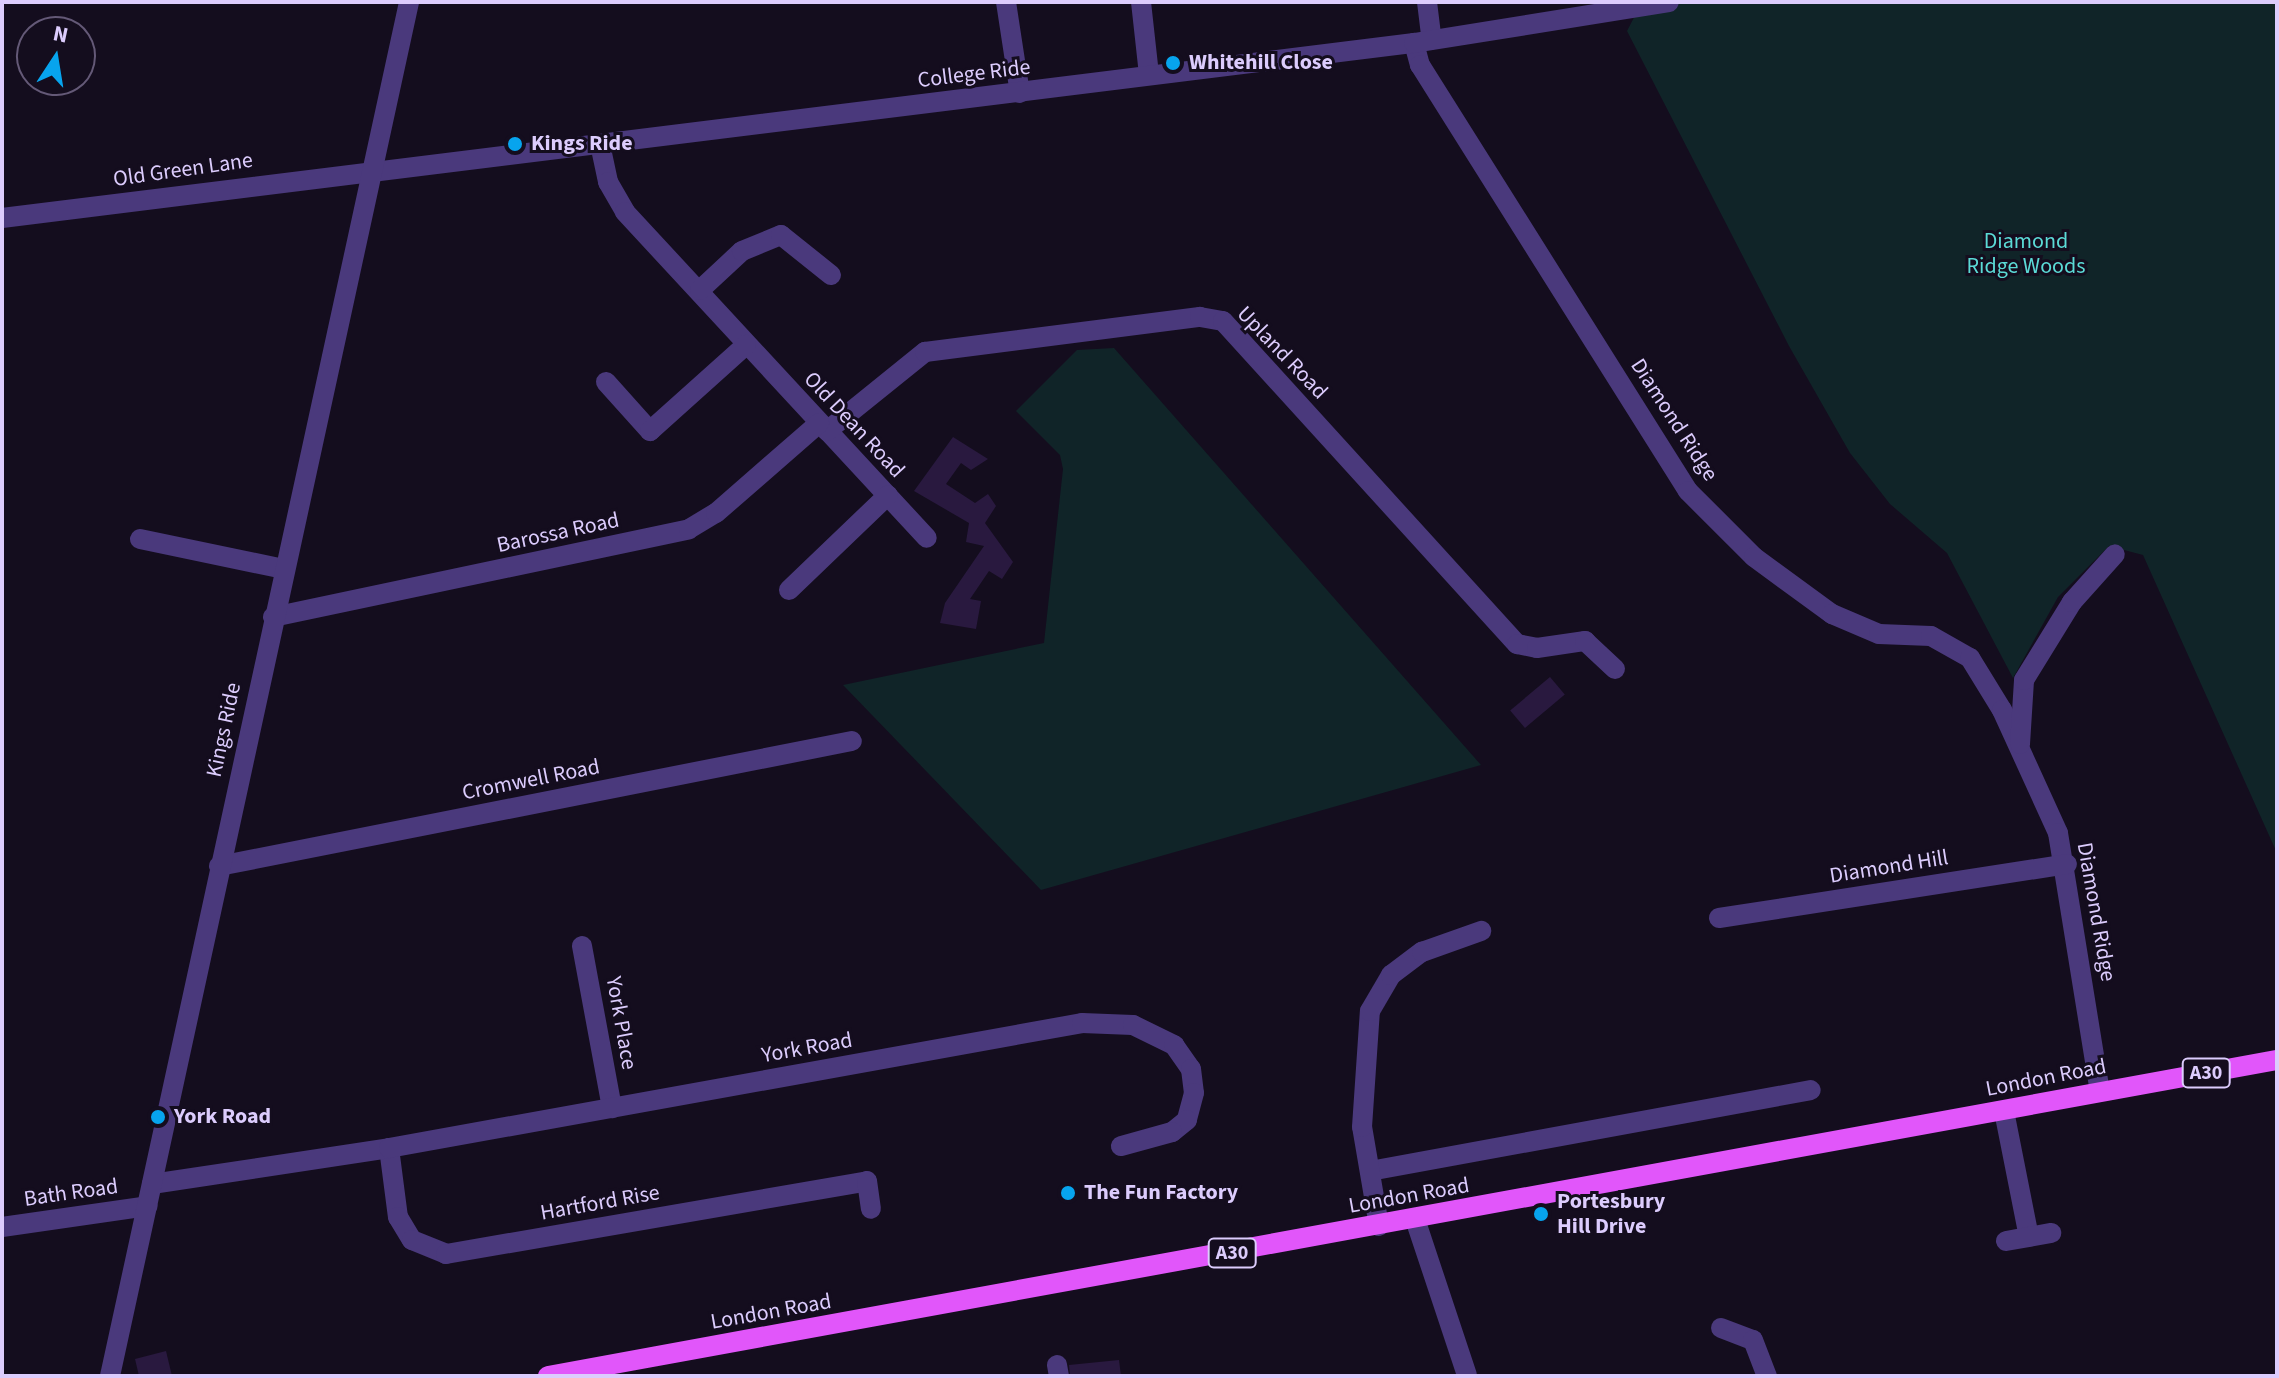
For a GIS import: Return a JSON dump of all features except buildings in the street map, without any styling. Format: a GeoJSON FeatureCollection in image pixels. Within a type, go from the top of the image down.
{"type":"FeatureCollection","features":[{"type":"Feature","properties":{"kind":"main road","name":"London Road"},"geometry":{"type":"LineString","coordinates":[[548,1376],[2277,1060]]}},
{"type":"Feature","properties":{"kind":"street","name":"Kings Ride"},"geometry":{"type":"LineString","coordinates":[[110,1376],[409,2]]}},
{"type":"Feature","properties":{"kind":"street"},"geometry":{"type":"LineString","coordinates":[[1006,2],[1020,93]]}},
{"type":"Feature","properties":{"kind":"street"},"geometry":{"type":"LineString","coordinates":[[1141,2],[1149,74]]}},
{"type":"Feature","properties":{"kind":"street","name":"Diamond Ridge"},"geometry":{"type":"LineString","coordinates":[[1427,2],[1420,65],[1688,491],[1754,557],[1832,614],[1879,634],[1931,636],[1970,658],[2019,748],[2067,864],[2100,1092]]}},
{"type":"Feature","properties":{"kind":"street","name":"College Ride"},"geometry":{"type":"LineString","coordinates":[[371,169],[1020,93],[1583,19],[1669,2]]}},
{"type":"Feature","properties":{"kind":"street","name":"Old Dean Road"},"geometry":{"type":"LineString","coordinates":[[600,144],[608,182],[625,212],[927,538]]}},
{"type":"Feature","properties":{"kind":"street","name":"Old Green Lane"},"geometry":{"type":"LineString","coordinates":[[2,218],[371,169]]}},
{"type":"Feature","properties":{"kind":"street"},"geometry":{"type":"LineString","coordinates":[[700,290],[742,251],[781,235],[831,275]]}},
{"type":"Feature","properties":{"kind":"street","name":"Upland Road"},"geometry":{"type":"LineString","coordinates":[[823,427],[925,352],[1200,317],[1223,321],[1517,644],[1537,648],[1580,634],[1615,669]]}},
{"type":"Feature","properties":{"kind":"street"},"geometry":{"type":"LineString","coordinates":[[606,382],[650,431],[746,345]]}},
{"type":"Feature","properties":{"kind":"street","name":"Barossa Road"},"geometry":{"type":"LineString","coordinates":[[273,617],[689,529],[716,513],[823,427]]}},
{"type":"Feature","properties":{"kind":"street"},"geometry":{"type":"LineString","coordinates":[[789,590],[888,495]]}},
{"type":"Feature","properties":{"kind":"street"},"geometry":{"type":"LineString","coordinates":[[140,539],[284,569]]}},
{"type":"Feature","properties":{"kind":"street","name":"Diamond Ridge"},"geometry":{"type":"LineString","coordinates":[[2019,748],[2024,680],[2072,602],[2115,554]]}},
{"type":"Feature","properties":{"kind":"street","name":"Cromwell Road"},"geometry":{"type":"LineString","coordinates":[[219,866],[852,741]]}},
{"type":"Feature","properties":{"kind":"street","name":"Diamond Hill"},"geometry":{"type":"LineString","coordinates":[[1719,918],[2067,864]]}},
{"type":"Feature","properties":{"kind":"street"},"geometry":{"type":"LineString","coordinates":[[1379,1226],[1362,1127],[1370,1011],[1391,975],[1422,952],[1481,931]]}},
{"type":"Feature","properties":{"kind":"street","name":"York Place"},"geometry":{"type":"LineString","coordinates":[[582,946],[612,1108]]}},
{"type":"Feature","properties":{"kind":"street","name":"York Road"},"geometry":{"type":"LineString","coordinates":[[152,1184],[389,1148],[1107,1022],[1133,1025],[1174,1045],[1191,1069],[1187,1120],[1172,1132],[1121,1146]]}},
{"type":"Feature","properties":{"kind":"street","name":"London Road"},"geometry":{"type":"LineString","coordinates":[[1370,1171],[1811,1090]]}},
{"type":"Feature","properties":{"kind":"street"},"geometry":{"type":"LineString","coordinates":[[2004,1111],[2029,1237]]}},
{"type":"Feature","properties":{"kind":"street","name":"Hartford Rise"},"geometry":{"type":"LineString","coordinates":[[389,1148],[398,1217],[412,1240],[446,1254],[867,1181],[871,1209]]}},
{"type":"Feature","properties":{"kind":"street","name":"Bath Road"},"geometry":{"type":"LineString","coordinates":[[2,1227],[147,1206]]}},
{"type":"Feature","properties":{"kind":"street"},"geometry":{"type":"LineString","coordinates":[[1415,1219],[1467,1375]]}},
{"type":"Feature","properties":{"kind":"street"},"geometry":{"type":"LineString","coordinates":[[2006,1241],[2051,1233]]}},
{"type":"Feature","properties":{"kind":"street"},"geometry":{"type":"LineString","coordinates":[[1721,1328],[1753,1340],[1767,1376]]}},
{"type":"Feature","properties":{"kind":"green space","name":"Diamond Ridge Woods"},"geometry":{"type":"Polygon","coordinates":[[[1642,2],[2277,2],[2277,853],[2143,555],[2109,546],[2058,597],[2013,678],[1947,553],[1890,504],[1850,453],[1789,346],[1627,31],[1642,2]]]}},
{"type":"Feature","properties":{"kind":"green space"},"geometry":{"type":"Polygon","coordinates":[[[1114,348],[1481,765],[1041,890],[843,685],[1044,643],[1063,469],[1060,455],[1016,411],[1077,350],[1114,348]]]}},
{"type":"Feature","properties":{"kind":"place","name":"Whitehill Close"},"geometry":{"type":"Point","coordinates":[1173,63]}},
{"type":"Feature","properties":{"kind":"place","name":"Kings Ride"},"geometry":{"type":"Point","coordinates":[515,144]}},
{"type":"Feature","properties":{"kind":"place","name":"York Road"},"geometry":{"type":"Point","coordinates":[158,1117]}},
{"type":"Feature","properties":{"kind":"place","name":"The Fun Factory"},"geometry":{"type":"Point","coordinates":[1068,1193]}},
{"type":"Feature","properties":{"kind":"place","name":"Portesbury Hill Drive"},"geometry":{"type":"Point","coordinates":[1541,1214]}}]}
